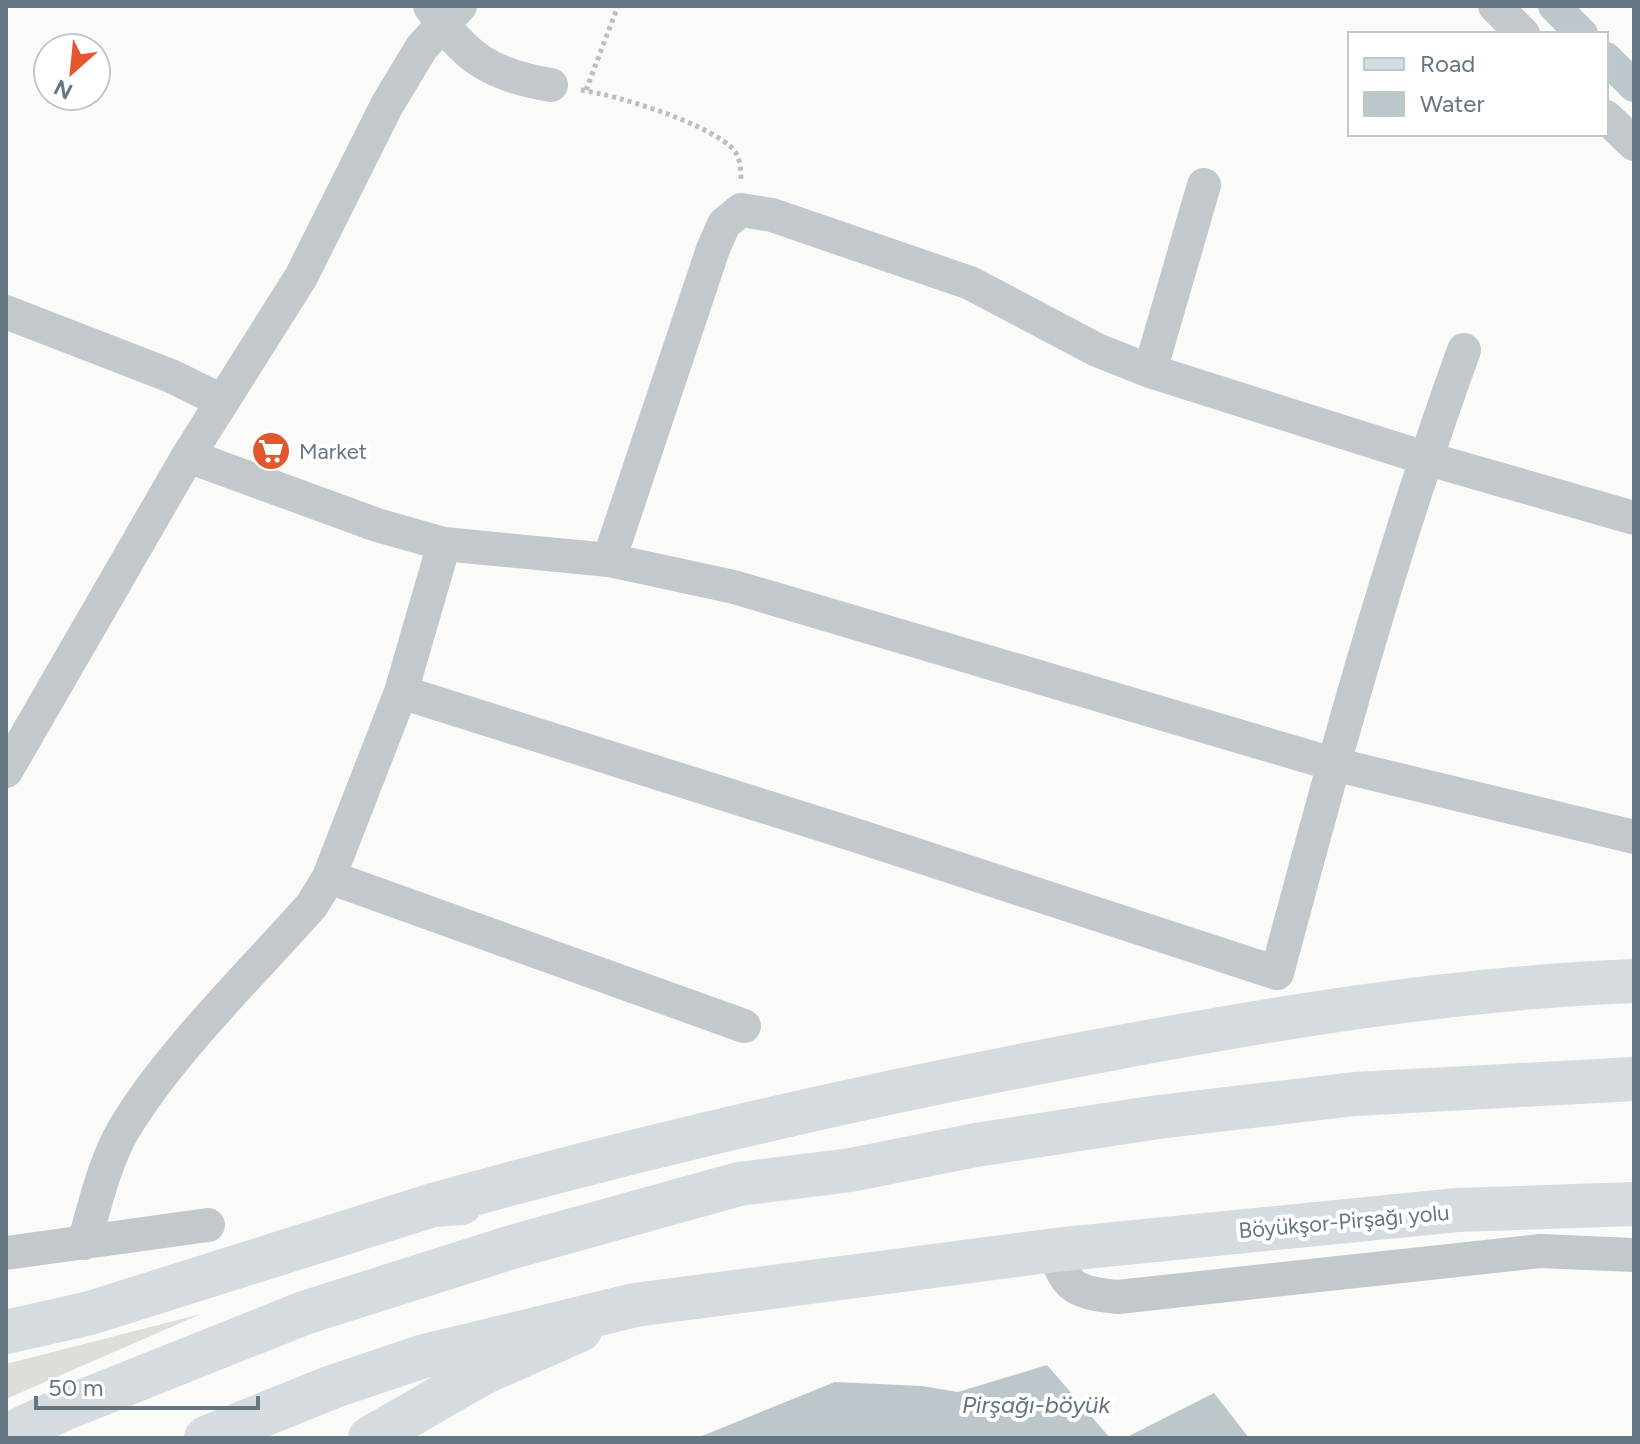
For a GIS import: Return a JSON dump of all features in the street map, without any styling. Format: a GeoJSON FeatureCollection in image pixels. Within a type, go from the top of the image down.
{"type":"FeatureCollection","features":[{"type":"Feature","properties":{"kind":"main road"},"geometry":{"type":"LineString","coordinates":[[6,1332],[90,1313],[433,1205],[735,1125],[927,1082],[1279,1017],[1558,984],[1634,981]]}},
{"type":"Feature","properties":{"kind":"main road"},"geometry":{"type":"LineString","coordinates":[[433,1205],[739,1184],[851,1170],[976,1145],[1158,1117],[1355,1094],[1634,1079]]}},
{"type":"Feature","properties":{"kind":"main road"},"geometry":{"type":"LineString","coordinates":[[6,1436],[61,1410],[304,1313],[512,1247],[739,1184]]}},
{"type":"Feature","properties":{"kind":"main road","name":"Böyükşor-Pirşağı yolu"},"geometry":{"type":"LineString","coordinates":[[635,1305],[1055,1250],[1457,1210],[1634,1204]]}},
{"type":"Feature","properties":{"kind":"main road"},"geometry":{"type":"LineString","coordinates":[[206,1438],[332,1387],[421,1357],[635,1305]]}},
{"type":"Feature","properties":{"kind":"main road"},"geometry":{"type":"LineString","coordinates":[[370,1438],[483,1373],[635,1305]]}},
{"type":"Feature","properties":{"kind":"street"},"geometry":{"type":"LineString","coordinates":[[1495,6],[1521,32]]}},
{"type":"Feature","properties":{"kind":"street"},"geometry":{"type":"LineString","coordinates":[[444,12],[457,46],[490,67],[525,81],[551,85]]}},
{"type":"Feature","properties":{"kind":"street"},"geometry":{"type":"LineString","coordinates":[[6,771],[188,456],[301,277],[387,105],[444,12]]}},
{"type":"Feature","properties":{"kind":"street"},"geometry":{"type":"LineString","coordinates":[[1608,119],[1634,144]]}},
{"type":"Feature","properties":{"kind":"street"},"geometry":{"type":"LineString","coordinates":[[1150,371],[1204,185]]}},
{"type":"Feature","properties":{"kind":"street"},"geometry":{"type":"LineString","coordinates":[[609,560],[713,249],[724,224],[741,210],[772,215],[970,283],[1097,350],[1150,371],[1425,458],[1634,518]]}},
{"type":"Feature","properties":{"kind":"street"},"geometry":{"type":"LineString","coordinates":[[6,312],[171,376],[222,401]]}},
{"type":"Feature","properties":{"kind":"street"},"geometry":{"type":"LineString","coordinates":[[401,692],[873,840],[1277,973],[1333,764],[1425,458],[1464,350]]}},
{"type":"Feature","properties":{"kind":"street"},"geometry":{"type":"LineString","coordinates":[[188,456],[266,487],[444,544],[609,560],[734,587],[1333,764],[1634,837]]}},
{"type":"Feature","properties":{"kind":"street"},"geometry":{"type":"LineString","coordinates":[[84,1243],[106,1167],[124,1128],[175,1060],[312,905],[329,877],[401,692],[444,544]]}},
{"type":"Feature","properties":{"kind":"street"},"geometry":{"type":"LineString","coordinates":[[329,877],[744,1026]]}},
{"type":"Feature","properties":{"kind":"street"},"geometry":{"type":"LineString","coordinates":[[6,1253],[208,1225]]}},
{"type":"Feature","properties":{"kind":"street"},"geometry":{"type":"LineString","coordinates":[[1055,1250],[1060,1273],[1070,1285],[1093,1295],[1118,1297],[1540,1251],[1634,1255]]}},
{"type":"Feature","properties":{"kind":"path"},"geometry":{"type":"LineString","coordinates":[[586,90],[618,6]]}},
{"type":"Feature","properties":{"kind":"path"},"geometry":{"type":"LineString","coordinates":[[551,85],[620,97],[731,147],[741,165],[741,210]]}},
{"type":"Feature","properties":{"kind":"shaded area"},"geometry":{"type":"Polygon","coordinates":[[[201,1314],[6,1399],[6,1364],[201,1314]]]}},
{"type":"Feature","properties":{"kind":"water","name":"Pirşağı-böyük"},"geometry":{"type":"Polygon","coordinates":[[[1047,1365],[1110,1438],[697,1438],[835,1382],[922,1386],[958,1392],[1047,1365]]]}},
{"type":"Feature","properties":{"kind":"water","name":"Pirşağı-böyük"},"geometry":{"type":"Polygon","coordinates":[[[1214,1393],[1249,1438],[1125,1438],[1214,1393]]]}},
{"type":"Feature","properties":{"kind":"waterway"},"geometry":{"type":"LineString","coordinates":[[1554,6],[1580,32]]}},
{"type":"Feature","properties":{"kind":"waterway"},"geometry":{"type":"LineString","coordinates":[[1608,60],[1634,86]]}},
{"type":"Feature","properties":{"kind":"place","name":"Market"},"geometry":{"type":"Point","coordinates":[271,451]}}]}
